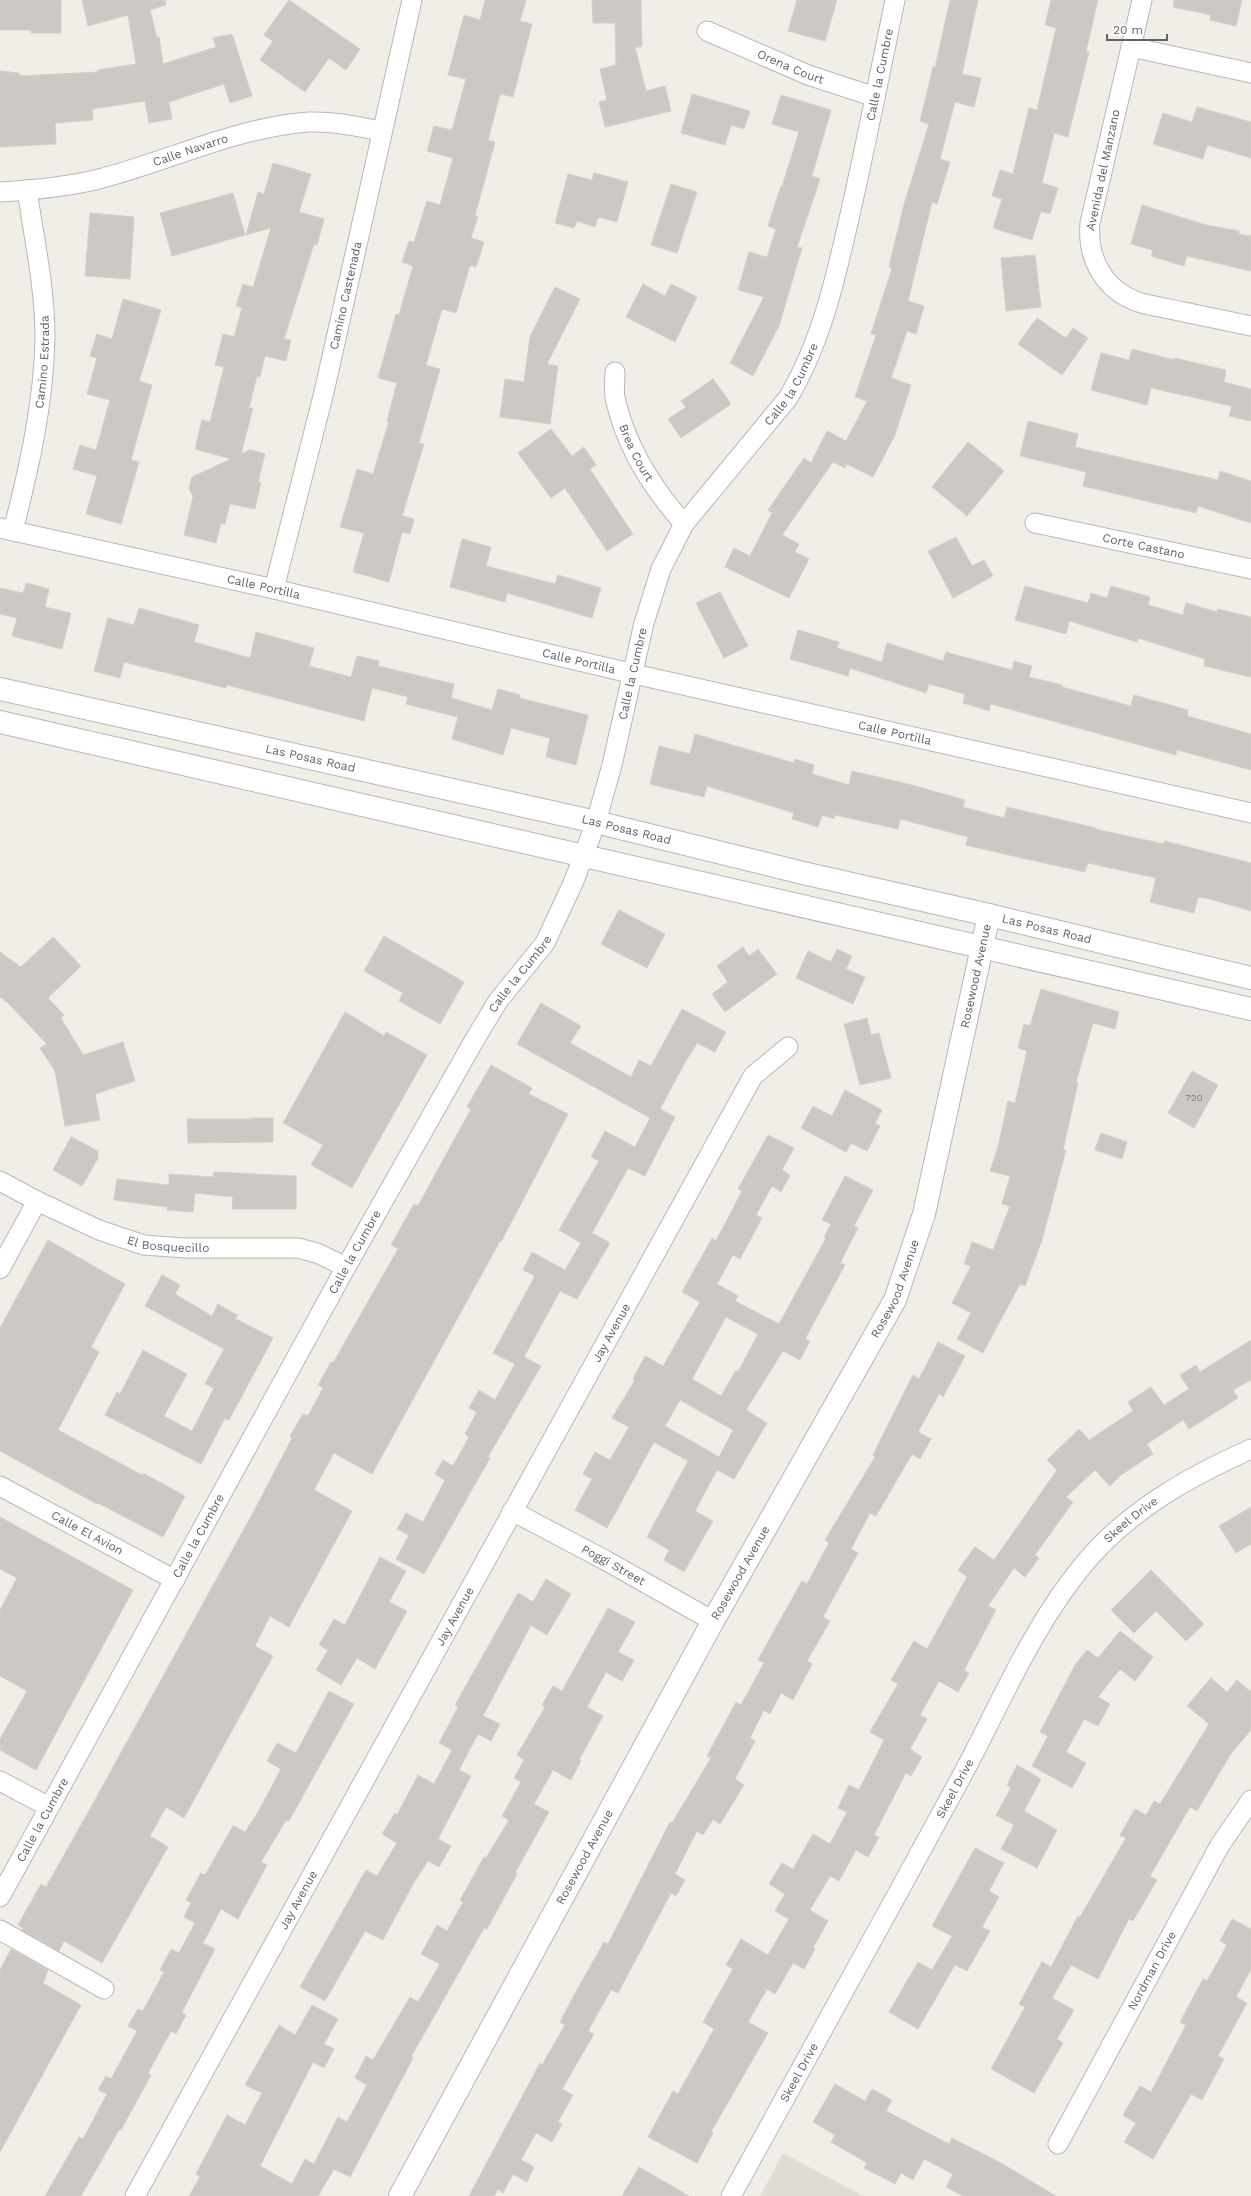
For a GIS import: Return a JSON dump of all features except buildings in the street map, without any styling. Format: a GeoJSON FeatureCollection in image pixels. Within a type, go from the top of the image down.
{"type":"FeatureCollection","features":[{"type":"Feature","properties":{"kind":"main road","name":"Las Posas Road"},"geometry":{"type":"LineString","coordinates":[[0,689],[596,822],[803,873],[988,915],[1251,978]]}},
{"type":"Feature","properties":{"kind":"main road"},"geometry":{"type":"LineString","coordinates":[[0,722],[983,949],[1251,1009]]}},
{"type":"Feature","properties":{"kind":"main road","name":"Rosewood Avenue"},"geometry":{"type":"LineString","coordinates":[[400,2196],[713,1621],[894,1300],[924,1214],[983,949],[988,915]]}},
{"type":"Feature","properties":{"kind":"street","name":"Camino Castenada"},"geometry":{"type":"LineString","coordinates":[[274,589],[324,392],[381,131],[412,0]]}},
{"type":"Feature","properties":{"kind":"street","name":"Calle la Cumbre"},"geometry":{"type":"LineString","coordinates":[[0,1897],[346,1267],[498,1001],[545,943],[584,856],[596,822],[634,674],[644,623],[660,569],[684,524],[788,398],[801,376],[814,348],[829,302],[876,98],[895,0]]}},
{"type":"Feature","properties":{"kind":"street","name":"Avenida del Manzano"},"geometry":{"type":"LineString","coordinates":[[1142,0],[1090,223],[1089,237],[1092,258],[1107,283],[1118,292],[1138,302],[1251,326]]}},
{"type":"Feature","properties":{"kind":"street","name":"Orena Court"},"geometry":{"type":"LineString","coordinates":[[707,31],[808,75],[876,98]]}},
{"type":"Feature","properties":{"kind":"street"},"geometry":{"type":"LineString","coordinates":[[1131,47],[1251,73]]}},
{"type":"Feature","properties":{"kind":"street","name":"Calle Navarro"},"geometry":{"type":"LineString","coordinates":[[0,192],[63,186],[99,179],[186,150],[286,124],[311,122],[334,123],[381,131]]}},
{"type":"Feature","properties":{"kind":"street","name":"Camino Estrada"},"geometry":{"type":"LineString","coordinates":[[7,530],[30,464],[37,421],[44,344],[42,298],[27,190]]}},
{"type":"Feature","properties":{"kind":"street","name":"Brea Court"},"geometry":{"type":"LineString","coordinates":[[615,372],[615,401],[639,464],[664,502],[684,524]]}},
{"type":"Feature","properties":{"kind":"street","name":"Corte Castano"},"geometry":{"type":"LineString","coordinates":[[1035,523],[1251,569]]}},
{"type":"Feature","properties":{"kind":"street","name":"Calle Portilla"},"geometry":{"type":"LineString","coordinates":[[7,530],[274,589],[634,674],[1251,813]]}},
{"type":"Feature","properties":{"kind":"street","name":"Jay Avenue"},"geometry":{"type":"LineString","coordinates":[[135,2196],[753,1076],[788,1048]]}},
{"type":"Feature","properties":{"kind":"street","name":"El Bosquecillo"},"geometry":{"type":"LineString","coordinates":[[0,1181],[37,1201],[99,1230],[144,1245],[185,1248],[298,1248],[317,1253],[346,1267]]}},
{"type":"Feature","properties":{"kind":"street"},"geometry":{"type":"LineString","coordinates":[[0,1269],[37,1201]]}},
{"type":"Feature","properties":{"kind":"street","name":"Skeel Drive"},"geometry":{"type":"LineString","coordinates":[[731,2196],[978,1748],[1036,1633],[1060,1595],[1085,1563],[1104,1543],[1144,1507],[1206,1469],[1251,1449]]}},
{"type":"Feature","properties":{"kind":"street","name":"Calle El Avion"},"geometry":{"type":"LineString","coordinates":[[0,1486],[175,1580]]}},
{"type":"Feature","properties":{"kind":"street","name":"Poggi Street"},"geometry":{"type":"LineString","coordinates":[[512,1511],[605,1560],[713,1621]]}},
{"type":"Feature","properties":{"kind":"street"},"geometry":{"type":"LineString","coordinates":[[0,1781],[49,1807]]}},
{"type":"Feature","properties":{"kind":"street","name":"Nordman Drive"},"geometry":{"type":"LineString","coordinates":[[1058,2144],[1220,1845],[1251,1800]]}},
{"type":"Feature","properties":{"kind":"street"},"geometry":{"type":"LineString","coordinates":[[0,1930],[104,1989]]}},
{"type":"Feature","properties":{"kind":"shaded area"},"geometry":{"type":"Polygon","coordinates":[[[783,2153],[863,2196],[760,2196],[783,2153]]]}}]}
